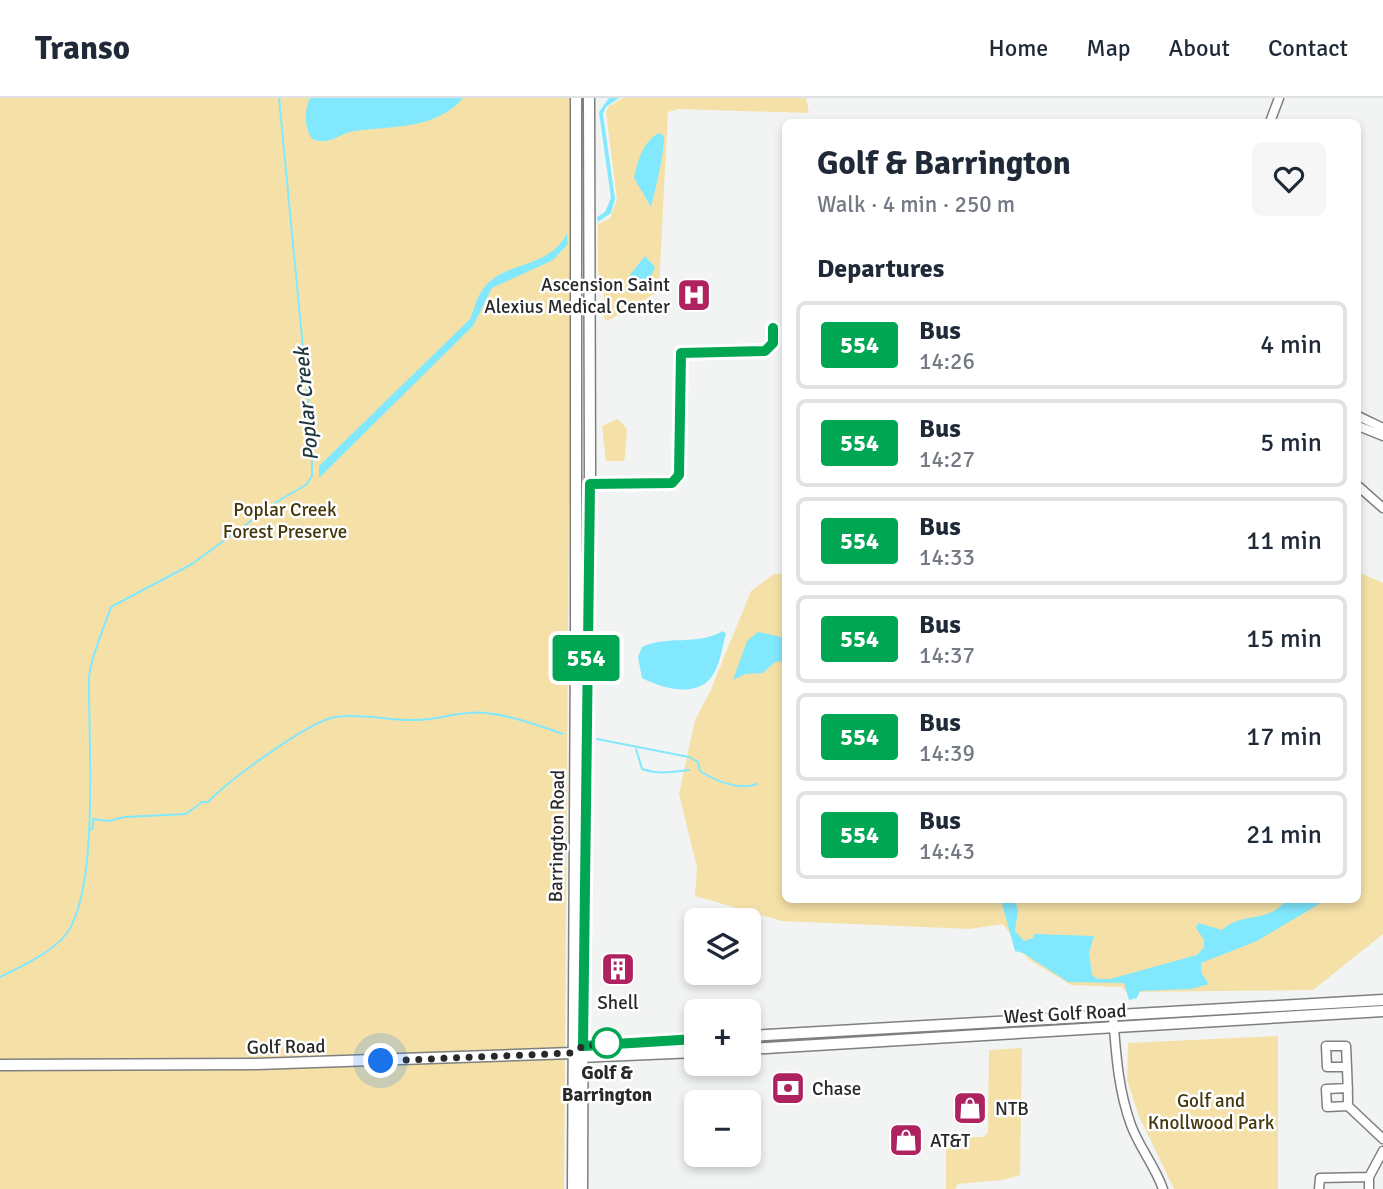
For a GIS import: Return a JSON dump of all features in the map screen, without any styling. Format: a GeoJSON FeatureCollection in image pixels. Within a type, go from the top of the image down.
{"type":"FeatureCollection","features":[{"type":"Feature","properties":{"kind":"main road","name":"Barrington Road"},"geometry":{"type":"LineString","coordinates":[[573,1189],[578,483],[576,98]]}},
{"type":"Feature","properties":{"kind":"main road","name":"Barrington Road"},"geometry":{"type":"LineString","coordinates":[[582,1189],[590,484],[589,98]]}},
{"type":"Feature","properties":{"kind":"main road","name":"West Golf Road"},"geometry":{"type":"LineString","coordinates":[[761,1035],[1383,1000]]}},
{"type":"Feature","properties":{"kind":"main road","name":"West Golf Road"},"geometry":{"type":"LineString","coordinates":[[761,1048],[1383,1011]]}},
{"type":"Feature","properties":{"kind":"main road"},"geometry":{"type":"LineString","coordinates":[[684,1040],[583,1046],[572,1053],[583,1059],[684,1053]]}},
{"type":"Feature","properties":{"kind":"main road","name":"Golf Road"},"geometry":{"type":"LineString","coordinates":[[0,1065],[257,1064],[572,1053]]}},
{"type":"Feature","properties":{"kind":"street"},"geometry":{"type":"LineString","coordinates":[[1271,119],[1279,98]]}},
{"type":"Feature","properties":{"kind":"street"},"geometry":{"type":"LineString","coordinates":[[1361,417],[1383,428]]}},
{"type":"Feature","properties":{"kind":"street"},"geometry":{"type":"LineString","coordinates":[[1361,427],[1383,436]]}},
{"type":"Feature","properties":{"kind":"street"},"geometry":{"type":"LineString","coordinates":[[1361,489],[1383,508]]}},
{"type":"Feature","properties":{"kind":"street"},"geometry":{"type":"LineString","coordinates":[[1113,1016],[1118,1081],[1131,1127],[1155,1168],[1163,1189]]}},
{"type":"Feature","properties":{"kind":"street"},"geometry":{"type":"LineString","coordinates":[[1347,1067],[1348,1106]]}},
{"type":"Feature","properties":{"kind":"street"},"geometry":{"type":"LineString","coordinates":[[1348,1088],[1326,1089],[1327,1107],[1348,1106],[1383,1139]]}},
{"type":"Feature","properties":{"kind":"street"},"geometry":{"type":"LineString","coordinates":[[1369,1189],[1369,1177],[1383,1151]]}},
{"type":"Feature","properties":{"kind":"street"},"geometry":{"type":"LineString","coordinates":[[1319,1189],[1320,1178],[1369,1177]]}},
{"type":"Feature","properties":{"kind":"green space","name":"Poplar Creek Forest Preserve"},"geometry":{"type":"Polygon","coordinates":[[[0,98],[572,98],[564,1189],[0,1189],[0,98]]]}},
{"type":"Feature","properties":{"kind":"green space"},"geometry":{"type":"Polygon","coordinates":[[[623,98],[806,98],[809,113],[678,109],[668,112],[659,288],[656,293],[607,321],[604,318],[604,294],[598,271],[598,224],[610,218],[617,199],[606,112],[609,106],[623,98]]]}},
{"type":"Feature","properties":{"kind":"green space"},"geometry":{"type":"Polygon","coordinates":[[[618,419],[627,429],[625,457],[623,461],[606,461],[602,426],[618,419]]]}},
{"type":"Feature","properties":{"kind":"green space"},"geometry":{"type":"Polygon","coordinates":[[[1361,573],[1383,583],[1383,934],[1313,990],[1126,992],[1122,987],[1071,985],[1028,959],[1003,924],[970,929],[782,921],[761,915],[761,908],[737,908],[695,896],[697,868],[679,794],[695,720],[710,692],[751,591],[774,574],[782,574],[782,903],[1361,903],[1361,573]]]}},
{"type":"Feature","properties":{"kind":"green space","name":"Golf and Knollwood Park"},"geometry":{"type":"Polygon","coordinates":[[[1278,1036],[1278,1189],[1174,1189],[1139,1116],[1127,1080],[1128,1043],[1278,1036]]]}},
{"type":"Feature","properties":{"kind":"green space"},"geometry":{"type":"Polygon","coordinates":[[[1022,1048],[1020,1175],[1003,1180],[958,1184],[955,1189],[946,1189],[946,1138],[983,1137],[988,1133],[989,1050],[1022,1048]]]}},
{"type":"Feature","properties":{"kind":"water"},"geometry":{"type":"Polygon","coordinates":[[[310,98],[463,98],[440,116],[426,121],[348,132],[334,139],[318,141],[312,139],[306,124],[310,98]]]}},
{"type":"Feature","properties":{"kind":"water"},"geometry":{"type":"Polygon","coordinates":[[[609,98],[619,98],[606,107],[603,114],[615,199],[611,213],[598,222],[597,217],[605,212],[611,198],[599,112],[609,98]]]}},
{"type":"Feature","properties":{"kind":"water"},"geometry":{"type":"Polygon","coordinates":[[[659,133],[664,136],[664,144],[651,207],[634,178],[645,146],[659,133]]]}},
{"type":"Feature","properties":{"kind":"water"},"geometry":{"type":"Polygon","coordinates":[[[567,233],[568,244],[553,260],[492,288],[473,326],[319,478],[319,466],[470,319],[477,299],[492,280],[549,253],[567,233]]]}},
{"type":"Feature","properties":{"kind":"water"},"geometry":{"type":"Polygon","coordinates":[[[645,256],[655,267],[651,277],[640,287],[627,286],[629,276],[645,256]]]}},
{"type":"Feature","properties":{"kind":"water"},"geometry":{"type":"Polygon","coordinates":[[[723,631],[726,634],[717,667],[709,680],[701,686],[681,690],[642,678],[638,657],[642,647],[652,643],[703,638],[723,631]]]}},
{"type":"Feature","properties":{"kind":"water"},"geometry":{"type":"Polygon","coordinates":[[[758,632],[782,637],[782,661],[775,662],[763,673],[745,674],[733,680],[747,641],[758,632]]]}},
{"type":"Feature","properties":{"kind":"water"},"geometry":{"type":"Polygon","coordinates":[[[1002,903],[1016,903],[1018,911],[1015,931],[1024,941],[1033,938],[1034,934],[1094,936],[1089,953],[1092,975],[1098,979],[1110,979],[1197,955],[1204,947],[1204,940],[1196,928],[1198,923],[1222,930],[1238,921],[1272,912],[1283,903],[1321,903],[1257,941],[1201,963],[1202,974],[1209,984],[1191,989],[1140,991],[1137,998],[1129,1000],[1124,983],[1068,982],[1023,953],[1015,951],[1002,903]]]}},
{"type":"Feature","properties":{"kind":"waterway","name":"Poplar Creek"},"geometry":{"type":"LineString","coordinates":[[0,977],[54,946],[67,933],[77,911],[84,882],[90,810],[90,668],[111,607],[192,564],[278,501],[306,485],[312,476],[312,442],[279,98]]}},
{"type":"Feature","properties":{"kind":"waterway"},"geometry":{"type":"LineString","coordinates":[[88,832],[93,828],[93,819],[109,821],[124,817],[186,814],[202,802],[208,802],[250,767],[289,740],[335,717],[416,720],[480,713],[517,719],[563,734]]}},
{"type":"Feature","properties":{"kind":"waterway"},"geometry":{"type":"LineString","coordinates":[[597,739],[689,757],[698,762],[700,771],[728,784],[757,784]]}},
{"type":"Feature","properties":{"kind":"waterway"},"geometry":{"type":"LineString","coordinates":[[636,749],[642,769],[660,772],[689,770]]}},
{"type":"Feature","properties":{"kind":"bus line","name":"554"},"geometry":{"type":"LineString","coordinates":[[684,1040],[583,1046],[586,611],[590,484],[672,483],[679,475],[681,353],[765,351],[773,343],[773,328]]}},
{"type":"Feature","properties":{"kind":"place","name":"Ascension Saint Alexius Medical Center"},"geometry":{"type":"Point","coordinates":[694,295]}},
{"type":"Feature","properties":{"kind":"place","name":"Shell"},"geometry":{"type":"Point","coordinates":[618,969]}},
{"type":"Feature","properties":{"kind":"place","name":"Golf & Barrington"},"geometry":{"type":"Point","coordinates":[607,1043]}},
{"type":"Feature","properties":{"kind":"place","name":"Chase"},"geometry":{"type":"Point","coordinates":[788,1088]}},
{"type":"Feature","properties":{"kind":"place","name":"NTB"},"geometry":{"type":"Point","coordinates":[970,1108]}},
{"type":"Feature","properties":{"kind":"place","name":"AT&T"},"geometry":{"type":"Point","coordinates":[906,1140]}},
{"type":"Feature","properties":{"kind":"route"},"geometry":{"type":"LineString","coordinates":[[381,1061],[572,1053],[583,1046],[614,1043],[607,1043]]}}]}
